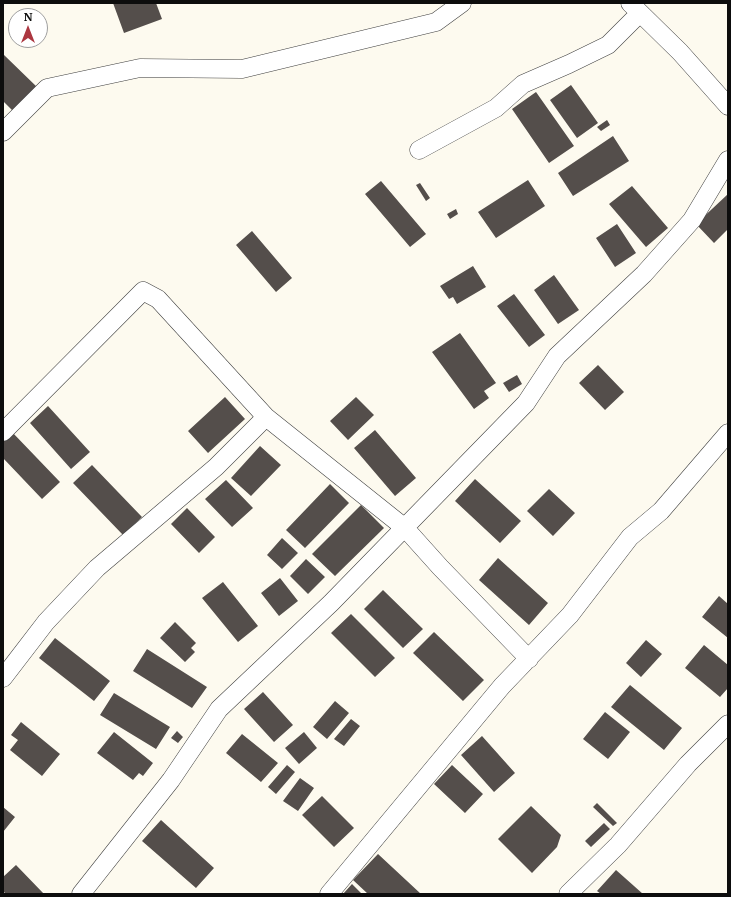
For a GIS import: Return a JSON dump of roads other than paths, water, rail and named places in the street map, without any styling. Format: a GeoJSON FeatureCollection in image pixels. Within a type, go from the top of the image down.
{"type":"FeatureCollection","features":[{"type":"Feature","properties":{"kind":"street"},"geometry":{"type":"LineString","coordinates":[[3,132],[47,88],[140,68],[242,69],[436,22],[462,3]]}},
{"type":"Feature","properties":{"kind":"street"},"geometry":{"type":"LineString","coordinates":[[419,150],[496,108],[523,84],[608,45],[635,8],[680,52],[728,106]]}},
{"type":"Feature","properties":{"kind":"street"},"geometry":{"type":"LineString","coordinates":[[81,894],[171,780],[220,709],[331,603],[526,403],[557,356],[644,274],[692,220],[728,160]]}},
{"type":"Feature","properties":{"kind":"street"},"geometry":{"type":"LineString","coordinates":[[3,432],[144,290],[158,299],[266,417],[404,528],[529,659]]}},
{"type":"Feature","properties":{"kind":"street"},"geometry":{"type":"LineString","coordinates":[[3,678],[46,622],[97,568],[216,467],[266,417]]}},
{"type":"Feature","properties":{"kind":"street"},"geometry":{"type":"LineString","coordinates":[[329,894],[502,686],[570,615],[630,537],[661,511],[728,433]]}},
{"type":"Feature","properties":{"kind":"street"},"geometry":{"type":"LineString","coordinates":[[568,894],[618,845],[688,764],[728,724]]}}]}
